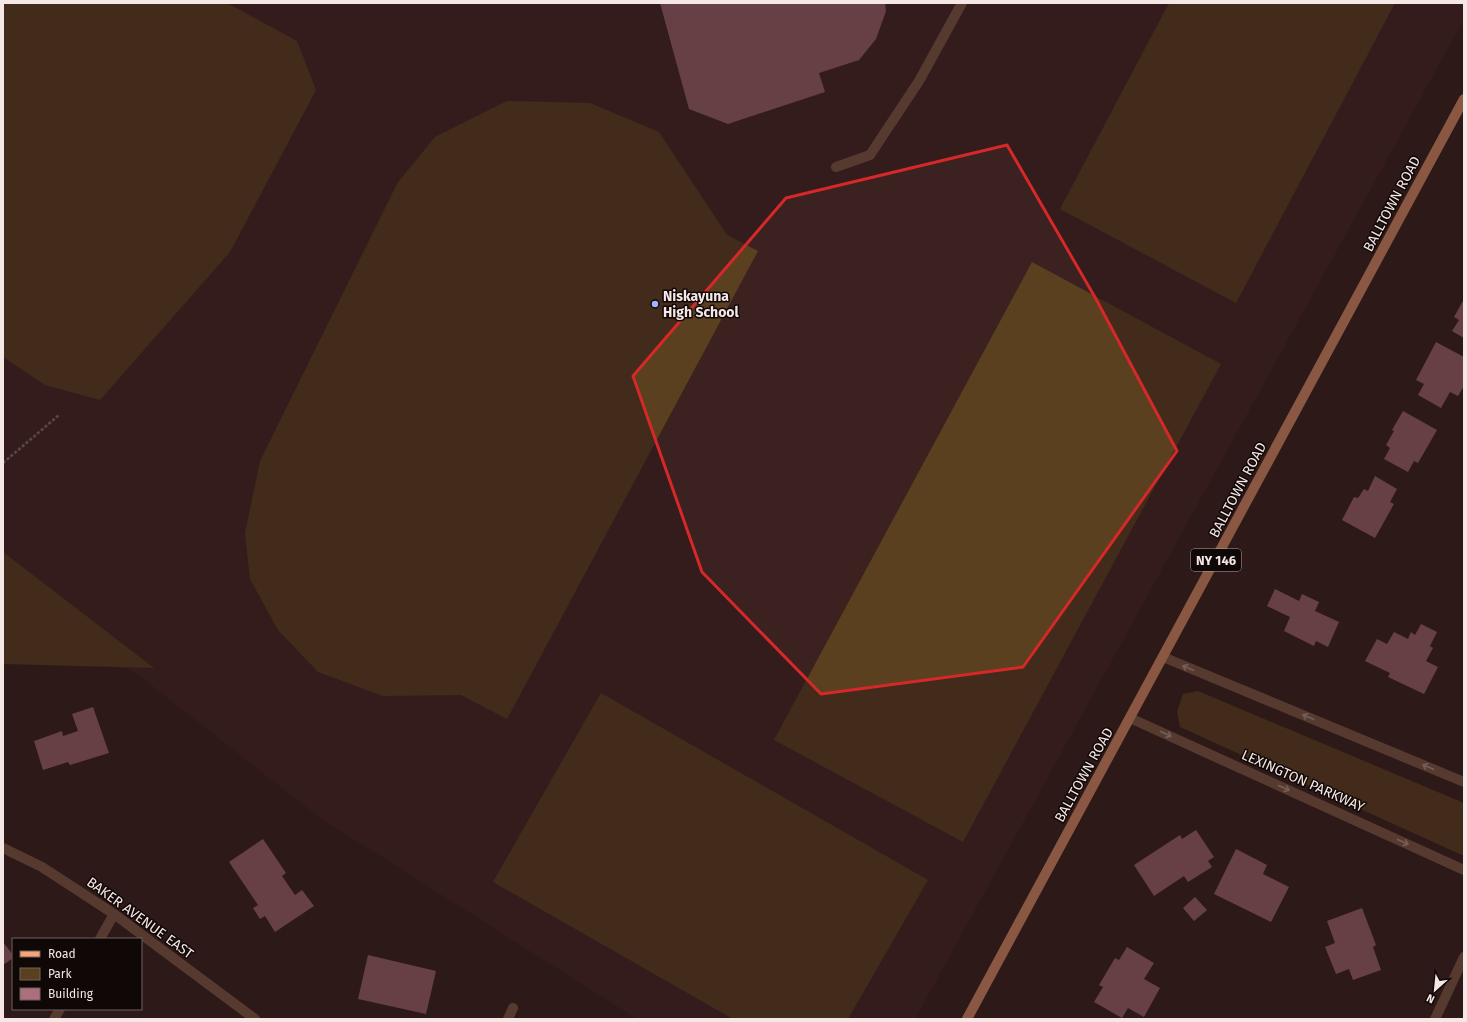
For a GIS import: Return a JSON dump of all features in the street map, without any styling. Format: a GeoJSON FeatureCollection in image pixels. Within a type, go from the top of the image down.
{"type":"FeatureCollection","features":[{"type":"Feature","properties":{"kind":"main road","name":"BALLTOWN ROAD"},"geometry":{"type":"LineString","coordinates":[[967,1019],[1464,100]]}},
{"type":"Feature","properties":{"kind":"street"},"geometry":{"type":"LineString","coordinates":[[836,167],[870,156],[919,81],[962,3]]}},
{"type":"Feature","properties":{"kind":"street"},"geometry":{"type":"LineString","coordinates":[[1163,657],[1464,782]]}},
{"type":"Feature","properties":{"kind":"street","name":"LEXINGTON PARKWAY"},"geometry":{"type":"LineString","coordinates":[[1130,718],[1464,870]]}},
{"type":"Feature","properties":{"kind":"street","name":"BAKER AVENUE EAST"},"geometry":{"type":"LineString","coordinates":[[3,848],[42,867],[114,914],[255,1019]]}},
{"type":"Feature","properties":{"kind":"street"},"geometry":{"type":"LineString","coordinates":[[101,938],[114,914]]}},
{"type":"Feature","properties":{"kind":"street"},"geometry":{"type":"LineString","coordinates":[[1435,1019],[1464,957]]}},
{"type":"Feature","properties":{"kind":"street"},"geometry":{"type":"LineString","coordinates":[[508,1019],[513,1008]]}},
{"type":"Feature","properties":{"kind":"street"},"geometry":{"type":"LineString","coordinates":[[54,1019],[59,1010]]}},
{"type":"Feature","properties":{"kind":"path"},"geometry":{"type":"LineString","coordinates":[[3,463],[59,415]]}},
{"type":"Feature","properties":{"kind":"highlighted area"},"geometry":{"type":"Polygon","coordinates":[[[1007,145],[1096,299],[1177,451],[1023,667],[821,694],[702,572],[633,376],[786,198],[1007,145]]]}},
{"type":"Feature","properties":{"kind":"shaded area","name":"Niskayuna High School"},"geometry":{"type":"Polygon","coordinates":[[[3,3],[1464,3],[1464,19],[915,1019],[637,1019],[319,817],[141,677],[3,588],[3,3]]]}},
{"type":"Feature","properties":{"kind":"green space"},"geometry":{"type":"Polygon","coordinates":[[[3,3],[227,3],[297,41],[316,90],[230,252],[100,400],[45,385],[3,357],[3,3]]]}},
{"type":"Feature","properties":{"kind":"green space"},"geometry":{"type":"Polygon","coordinates":[[[1169,3],[1395,3],[1236,303],[1060,209],[1169,3]]]}},
{"type":"Feature","properties":{"kind":"green space"},"geometry":{"type":"Polygon","coordinates":[[[507,101],[590,103],[659,132],[727,235],[758,251],[507,719],[461,695],[383,696],[318,672],[278,630],[250,579],[245,533],[260,461],[398,182],[435,137],[507,101]]]}},
{"type":"Feature","properties":{"kind":"green space"},"geometry":{"type":"Polygon","coordinates":[[[1032,262],[1221,364],[963,842],[774,740],[1032,262]]]}},
{"type":"Feature","properties":{"kind":"green space"},"geometry":{"type":"Polygon","coordinates":[[[3,552],[154,668],[3,664],[3,552]]]}},
{"type":"Feature","properties":{"kind":"green space"},"geometry":{"type":"Polygon","coordinates":[[[1198,691],[1464,803],[1464,856],[1180,727],[1177,712],[1183,694],[1198,691]]]}},
{"type":"Feature","properties":{"kind":"green space"},"geometry":{"type":"Polygon","coordinates":[[[601,693],[928,880],[848,1019],[733,1019],[493,882],[601,693]]]}},
{"type":"Feature","properties":{"kind":"building"},"geometry":{"type":"Polygon","coordinates":[[[660,3],[885,3],[886,11],[876,39],[859,60],[819,73],[825,92],[728,124],[689,109],[660,3]]]}},
{"type":"Feature","properties":{"kind":"building"},"geometry":{"type":"Polygon","coordinates":[[[1464,299],[1464,338],[1452,331],[1459,320],[1454,317],[1464,299]]]}},
{"type":"Feature","properties":{"kind":"building"},"geometry":{"type":"Polygon","coordinates":[[[1436,342],[1464,357],[1464,386],[1458,396],[1450,392],[1441,408],[1418,395],[1424,384],[1416,380],[1436,342]]]}},
{"type":"Feature","properties":{"kind":"building"},"geometry":{"type":"Polygon","coordinates":[[[1403,411],[1437,430],[1418,463],[1414,461],[1408,472],[1384,459],[1390,448],[1386,445],[1394,431],[1392,430],[1403,411]]]}},
{"type":"Feature","properties":{"kind":"building"},"geometry":{"type":"Polygon","coordinates":[[[1375,476],[1397,489],[1390,502],[1394,504],[1375,538],[1342,520],[1354,497],[1358,498],[1364,489],[1368,491],[1375,476]]]}},
{"type":"Feature","properties":{"kind":"building"},"geometry":{"type":"Polygon","coordinates":[[[1275,589],[1299,601],[1302,594],[1319,602],[1315,611],[1339,622],[1328,647],[1316,641],[1314,646],[1284,631],[1290,617],[1267,606],[1275,589]]]}},
{"type":"Feature","properties":{"kind":"building"},"geometry":{"type":"Polygon","coordinates":[[[1421,624],[1437,632],[1430,646],[1433,648],[1426,661],[1438,667],[1424,694],[1388,677],[1390,673],[1365,661],[1377,639],[1387,644],[1394,632],[1408,639],[1411,632],[1415,635],[1421,624]]]}},
{"type":"Feature","properties":{"kind":"building"},"geometry":{"type":"Polygon","coordinates":[[[93,707],[109,753],[70,765],[68,762],[43,770],[34,741],[62,731],[63,736],[78,731],[72,714],[93,707]]]}},
{"type":"Feature","properties":{"kind":"building"},"geometry":{"type":"Polygon","coordinates":[[[1196,830],[1214,857],[1208,861],[1212,867],[1188,882],[1184,876],[1154,896],[1134,865],[1180,835],[1182,839],[1196,830]]]}},
{"type":"Feature","properties":{"kind":"building"},"geometry":{"type":"Polygon","coordinates":[[[263,839],[286,873],[282,876],[295,895],[302,890],[314,906],[275,932],[265,916],[260,919],[253,908],[258,905],[229,862],[263,839]]]}},
{"type":"Feature","properties":{"kind":"building"},"geometry":{"type":"Polygon","coordinates":[[[1236,849],[1267,865],[1263,874],[1289,887],[1271,922],[1214,894],[1236,849]]]}},
{"type":"Feature","properties":{"kind":"building"},"geometry":{"type":"Polygon","coordinates":[[[1195,897],[1207,910],[1194,921],[1183,908],[1195,897]]]}},
{"type":"Feature","properties":{"kind":"building"},"geometry":{"type":"Polygon","coordinates":[[[1362,908],[1376,945],[1373,947],[1381,970],[1353,980],[1349,969],[1336,974],[1325,947],[1335,943],[1327,921],[1362,908]]]}},
{"type":"Feature","properties":{"kind":"building"},"geometry":{"type":"Polygon","coordinates":[[[3,942],[12,954],[12,959],[3,965],[3,942]]]}},
{"type":"Feature","properties":{"kind":"building"},"geometry":{"type":"Polygon","coordinates":[[[1127,947],[1154,963],[1144,979],[1160,988],[1144,1017],[1128,1008],[1122,1018],[1094,1002],[1103,987],[1099,985],[1115,958],[1119,960],[1127,947]]]}},
{"type":"Feature","properties":{"kind":"building"},"geometry":{"type":"Polygon","coordinates":[[[368,955],[436,971],[426,1014],[358,999],[368,955]]]}},
{"type":"Feature","properties":{"kind":"place","name":"Niskayuna High School"},"geometry":{"type":"Point","coordinates":[655,304]}}]}
